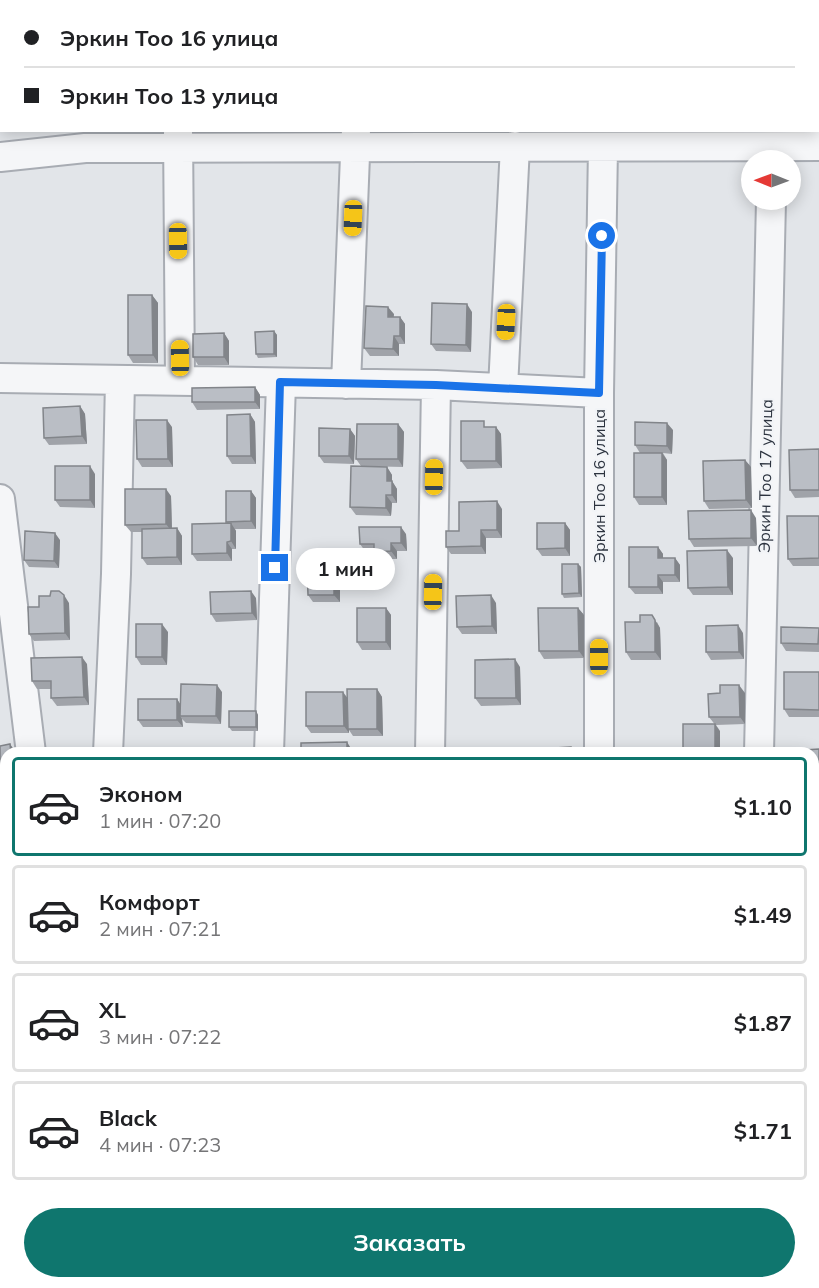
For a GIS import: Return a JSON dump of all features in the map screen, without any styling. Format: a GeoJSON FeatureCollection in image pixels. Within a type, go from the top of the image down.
{"type":"FeatureCollection","features":[{"type":"Feature","properties":{"kind":"street"},"geometry":{"type":"LineString","coordinates":[[0,157],[37,142],[85,147],[178,139],[524,141],[603,147],[704,138],[758,150]]}},
{"type":"Feature","properties":{"kind":"street"},"geometry":{"type":"LineString","coordinates":[[178,139],[180,381]]}},
{"type":"Feature","properties":{"kind":"street"},"geometry":{"type":"LineString","coordinates":[[346,384],[356,139]]}},
{"type":"Feature","properties":{"kind":"street"},"geometry":{"type":"LineString","coordinates":[[503,388],[524,141]]}},
{"type":"Feature","properties":{"kind":"street"},"geometry":{"type":"LineString","coordinates":[[792,150],[819,146]]}},
{"type":"Feature","properties":{"kind":"street","name":"Эркин Тоо 16 улица"},"geometry":{"type":"LineString","coordinates":[[600,747],[599,393],[603,147]]}},
{"type":"Feature","properties":{"kind":"street","name":"Эркин Тоо 17 улица"},"geometry":{"type":"LineString","coordinates":[[759,747],[771,210]]}},
{"type":"Feature","properties":{"kind":"street"},"geometry":{"type":"LineString","coordinates":[[0,378],[436,385],[599,393]]}},
{"type":"Feature","properties":{"kind":"street"},"geometry":{"type":"LineString","coordinates":[[108,747],[116,574],[120,380]]}},
{"type":"Feature","properties":{"kind":"street"},"geometry":{"type":"LineString","coordinates":[[269,747],[280,382]]}},
{"type":"Feature","properties":{"kind":"street"},"geometry":{"type":"LineString","coordinates":[[430,747],[436,385]]}},
{"type":"Feature","properties":{"kind":"street"},"geometry":{"type":"LineString","coordinates":[[0,499],[30,747]]}},
{"type":"Feature","properties":{"kind":"building"},"geometry":{"type":"Polygon","coordinates":[[[128,295],[152,295],[153,355],[128,355],[128,295]]]}},
{"type":"Feature","properties":{"kind":"building"},"geometry":{"type":"Polygon","coordinates":[[[432,303],[467,304],[466,345],[431,344],[432,303]]]}},
{"type":"Feature","properties":{"kind":"building"},"geometry":{"type":"Polygon","coordinates":[[[366,306],[388,307],[388,317],[400,317],[400,336],[394,336],[393,349],[364,348],[366,306]]]}},
{"type":"Feature","properties":{"kind":"building"},"geometry":{"type":"Polygon","coordinates":[[[274,331],[274,354],[256,354],[255,332],[274,331]]]}},
{"type":"Feature","properties":{"kind":"building"},"geometry":{"type":"Polygon","coordinates":[[[224,333],[224,357],[193,357],[193,334],[224,333]]]}},
{"type":"Feature","properties":{"kind":"building"},"geometry":{"type":"Polygon","coordinates":[[[255,387],[255,402],[192,402],[192,388],[255,387]]]}},
{"type":"Feature","properties":{"kind":"building"},"geometry":{"type":"Polygon","coordinates":[[[80,406],[82,436],[44,438],[43,408],[80,406]]]}},
{"type":"Feature","properties":{"kind":"building"},"geometry":{"type":"Polygon","coordinates":[[[250,414],[251,456],[227,456],[227,415],[250,414]]]}},
{"type":"Feature","properties":{"kind":"building"},"geometry":{"type":"Polygon","coordinates":[[[136,420],[167,420],[168,459],[137,459],[136,420]]]}},
{"type":"Feature","properties":{"kind":"building"},"geometry":{"type":"Polygon","coordinates":[[[461,421],[484,421],[484,427],[496,427],[496,461],[461,461],[461,421]]]}},
{"type":"Feature","properties":{"kind":"building"},"geometry":{"type":"Polygon","coordinates":[[[635,422],[667,423],[667,446],[635,445],[635,422]]]}},
{"type":"Feature","properties":{"kind":"building"},"geometry":{"type":"Polygon","coordinates":[[[357,424],[398,424],[398,459],[356,459],[357,424]]]}},
{"type":"Feature","properties":{"kind":"building"},"geometry":{"type":"Polygon","coordinates":[[[319,428],[350,429],[349,456],[319,456],[319,428]]]}},
{"type":"Feature","properties":{"kind":"building"},"geometry":{"type":"Polygon","coordinates":[[[819,449],[819,490],[790,490],[789,450],[819,449]]]}},
{"type":"Feature","properties":{"kind":"building"},"geometry":{"type":"Polygon","coordinates":[[[634,453],[662,453],[662,497],[634,497],[634,453]]]}},
{"type":"Feature","properties":{"kind":"building"},"geometry":{"type":"Polygon","coordinates":[[[745,460],[746,500],[704,501],[703,461],[745,460]]]}},
{"type":"Feature","properties":{"kind":"building"},"geometry":{"type":"Polygon","coordinates":[[[55,466],[90,466],[90,500],[55,500],[55,466]]]}},
{"type":"Feature","properties":{"kind":"building"},"geometry":{"type":"Polygon","coordinates":[[[351,466],[387,467],[387,481],[392,481],[392,495],[386,495],[386,508],[350,507],[351,466]]]}},
{"type":"Feature","properties":{"kind":"building"},"geometry":{"type":"Polygon","coordinates":[[[125,489],[166,489],[166,524],[125,525],[125,489]]]}},
{"type":"Feature","properties":{"kind":"building"},"geometry":{"type":"Polygon","coordinates":[[[226,491],[251,491],[251,521],[226,522],[226,491]]]}},
{"type":"Feature","properties":{"kind":"building"},"geometry":{"type":"Polygon","coordinates":[[[497,501],[497,530],[481,530],[481,546],[446,547],[446,531],[459,531],[459,502],[497,501]]]}},
{"type":"Feature","properties":{"kind":"building"},"geometry":{"type":"Polygon","coordinates":[[[751,510],[751,538],[689,539],[688,511],[751,510]]]}},
{"type":"Feature","properties":{"kind":"building"},"geometry":{"type":"Polygon","coordinates":[[[787,516],[819,516],[819,558],[788,559],[787,516]]]}},
{"type":"Feature","properties":{"kind":"building"},"geometry":{"type":"Polygon","coordinates":[[[231,523],[231,541],[227,542],[227,553],[192,554],[192,524],[231,523]]]}},
{"type":"Feature","properties":{"kind":"building"},"geometry":{"type":"Polygon","coordinates":[[[537,523],[565,523],[565,548],[537,549],[537,523]]]}},
{"type":"Feature","properties":{"kind":"building"},"geometry":{"type":"Polygon","coordinates":[[[359,527],[401,527],[401,543],[391,543],[391,551],[374,552],[374,544],[360,544],[359,527]]]}},
{"type":"Feature","properties":{"kind":"building"},"geometry":{"type":"Polygon","coordinates":[[[177,528],[177,557],[142,558],[142,529],[177,528]]]}},
{"type":"Feature","properties":{"kind":"building"},"geometry":{"type":"Polygon","coordinates":[[[25,531],[55,533],[54,561],[24,560],[25,531]]]}},
{"type":"Feature","properties":{"kind":"building"},"geometry":{"type":"Polygon","coordinates":[[[629,547],[658,547],[658,558],[675,558],[675,575],[658,575],[658,587],[629,587],[629,547]]]}},
{"type":"Feature","properties":{"kind":"building"},"geometry":{"type":"Polygon","coordinates":[[[727,550],[728,587],[688,588],[687,551],[727,550]]]}},
{"type":"Feature","properties":{"kind":"building"},"geometry":{"type":"Polygon","coordinates":[[[312,560],[330,560],[330,566],[334,566],[334,595],[308,595],[307,566],[312,567],[312,560]]]}},
{"type":"Feature","properties":{"kind":"building"},"geometry":{"type":"Polygon","coordinates":[[[562,564],[578,564],[579,593],[562,594],[562,564]]]}},
{"type":"Feature","properties":{"kind":"building"},"geometry":{"type":"Polygon","coordinates":[[[51,591],[59,591],[64,595],[65,633],[29,634],[28,607],[39,607],[39,596],[50,596],[51,591]]]}},
{"type":"Feature","properties":{"kind":"building"},"geometry":{"type":"Polygon","coordinates":[[[251,591],[252,613],[211,614],[210,592],[251,591]]]}},
{"type":"Feature","properties":{"kind":"building"},"geometry":{"type":"Polygon","coordinates":[[[491,595],[492,626],[457,627],[456,596],[491,595]]]}},
{"type":"Feature","properties":{"kind":"building"},"geometry":{"type":"Polygon","coordinates":[[[357,608],[386,608],[386,642],[357,642],[357,608]]]}},
{"type":"Feature","properties":{"kind":"building"},"geometry":{"type":"Polygon","coordinates":[[[538,608],[578,608],[579,651],[539,651],[538,608]]]}},
{"type":"Feature","properties":{"kind":"building"},"geometry":{"type":"Polygon","coordinates":[[[640,615],[652,615],[655,620],[655,652],[626,652],[625,622],[640,622],[640,615]]]}},
{"type":"Feature","properties":{"kind":"building"},"geometry":{"type":"Polygon","coordinates":[[[136,624],[162,624],[162,657],[136,657],[136,624]]]}},
{"type":"Feature","properties":{"kind":"building"},"geometry":{"type":"Polygon","coordinates":[[[738,625],[739,652],[706,652],[706,626],[738,625]]]}},
{"type":"Feature","properties":{"kind":"building"},"geometry":{"type":"Polygon","coordinates":[[[781,627],[819,628],[818,644],[781,643],[781,627]]]}},
{"type":"Feature","properties":{"kind":"building"},"geometry":{"type":"Polygon","coordinates":[[[82,657],[84,697],[51,698],[51,681],[32,681],[31,658],[82,657]]]}},
{"type":"Feature","properties":{"kind":"building"},"geometry":{"type":"Polygon","coordinates":[[[515,659],[516,698],[475,698],[475,660],[515,659]]]}},
{"type":"Feature","properties":{"kind":"building"},"geometry":{"type":"Polygon","coordinates":[[[784,672],[819,672],[819,710],[784,709],[784,672]]]}},
{"type":"Feature","properties":{"kind":"building"},"geometry":{"type":"Polygon","coordinates":[[[181,684],[217,685],[216,716],[180,716],[181,684]]]}},
{"type":"Feature","properties":{"kind":"building"},"geometry":{"type":"Polygon","coordinates":[[[720,685],[739,685],[740,717],[709,717],[708,694],[720,693],[720,685]]]}},
{"type":"Feature","properties":{"kind":"building"},"geometry":{"type":"Polygon","coordinates":[[[347,689],[377,689],[377,729],[348,729],[347,689]]]}},
{"type":"Feature","properties":{"kind":"building"},"geometry":{"type":"Polygon","coordinates":[[[306,692],[343,692],[344,726],[306,726],[306,692]]]}},
{"type":"Feature","properties":{"kind":"building"},"geometry":{"type":"Polygon","coordinates":[[[138,699],[177,699],[177,720],[138,720],[138,699]]]}},
{"type":"Feature","properties":{"kind":"building"},"geometry":{"type":"Polygon","coordinates":[[[229,711],[256,711],[256,727],[229,727],[229,711]]]}},
{"type":"Feature","properties":{"kind":"building"},"geometry":{"type":"Polygon","coordinates":[[[683,724],[715,724],[715,747],[683,747],[683,724]]]}},
{"type":"Feature","properties":{"kind":"building"},"geometry":{"type":"Polygon","coordinates":[[[347,742],[347,747],[301,747],[301,743],[347,742]]]}},
{"type":"Feature","properties":{"kind":"route"},"geometry":{"type":"LineString","coordinates":[[275,568],[280,382],[436,385],[599,393],[602,236]]}}]}
